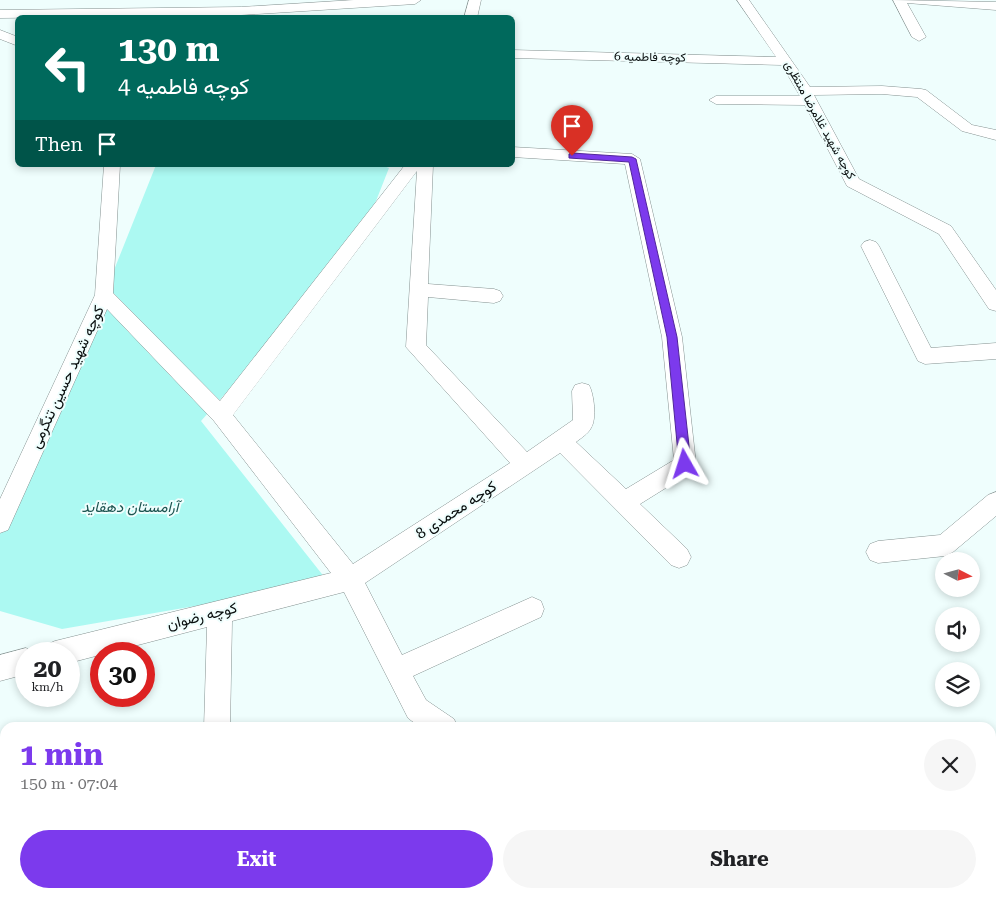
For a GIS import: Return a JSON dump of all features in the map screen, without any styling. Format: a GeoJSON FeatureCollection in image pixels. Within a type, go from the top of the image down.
{"type":"FeatureCollection","features":[{"type":"Feature","properties":{"kind":"street"},"geometry":{"type":"LineString","coordinates":[[0,14],[241,11],[415,0]]}},
{"type":"Feature","properties":{"kind":"street"},"geometry":{"type":"LineString","coordinates":[[471,15],[476,0]]}},
{"type":"Feature","properties":{"kind":"street","name":"کوچه شهید غلامرضا منتظری"},"geometry":{"type":"LineString","coordinates":[[743,0],[787,61],[808,96],[852,182],[945,230],[996,304]]}},
{"type":"Feature","properties":{"kind":"street"},"geometry":{"type":"LineString","coordinates":[[899,0],[918,37]]}},
{"type":"Feature","properties":{"kind":"street"},"geometry":{"type":"LineString","coordinates":[[909,0],[996,6]]}},
{"type":"Feature","properties":{"kind":"street"},"geometry":{"type":"LineString","coordinates":[[0,34],[15,41]]}},
{"type":"Feature","properties":{"kind":"street","name":"کوچه فاطمیه 6"},"geometry":{"type":"LineString","coordinates":[[515,54],[787,61]]}},
{"type":"Feature","properties":{"kind":"street"},"geometry":{"type":"LineString","coordinates":[[716,100],[808,96],[882,90],[921,93],[967,128],[996,135]]}},
{"type":"Feature","properties":{"kind":"street"},"geometry":{"type":"LineString","coordinates":[[515,152],[632,159],[672,337],[685,464],[624,502]]}},
{"type":"Feature","properties":{"kind":"street","name":"کوچه شهید حسین تنگرمی"},"geometry":{"type":"LineString","coordinates":[[0,523],[104,295],[112,167]]}},
{"type":"Feature","properties":{"kind":"street"},"geometry":{"type":"LineString","coordinates":[[221,415],[411,167]]}},
{"type":"Feature","properties":{"kind":"street"},"geometry":{"type":"LineString","coordinates":[[425,167],[416,347],[525,465]]}},
{"type":"Feature","properties":{"kind":"street"},"geometry":{"type":"LineString","coordinates":[[870,246],[925,356],[996,351]]}},
{"type":"Feature","properties":{"kind":"street"},"geometry":{"type":"LineString","coordinates":[[419,290],[494,296]]}},
{"type":"Feature","properties":{"kind":"street"},"geometry":{"type":"LineString","coordinates":[[104,295],[221,415],[350,579],[397,670],[417,718]]}},
{"type":"Feature","properties":{"kind":"street","name":"کوچه محمدی 8"},"geometry":{"type":"LineString","coordinates":[[350,579],[562,441],[584,424],[582,391]]}},
{"type":"Feature","properties":{"kind":"street"},"geometry":{"type":"LineString","coordinates":[[562,441],[679,557]]}},
{"type":"Feature","properties":{"kind":"street"},"geometry":{"type":"LineString","coordinates":[[878,552],[945,545],[996,502]]}},
{"type":"Feature","properties":{"kind":"street","name":"کوچه رضوان"},"geometry":{"type":"LineString","coordinates":[[80,648],[350,579]]}},
{"type":"Feature","properties":{"kind":"street"},"geometry":{"type":"LineString","coordinates":[[397,670],[532,609]]}},
{"type":"Feature","properties":{"kind":"street"},"geometry":{"type":"LineString","coordinates":[[217,722],[220,612]]}},
{"type":"Feature","properties":{"kind":"street"},"geometry":{"type":"LineString","coordinates":[[0,668],[15,664]]}},
{"type":"Feature","properties":{"kind":"green space","name":"آرامستان دهقاید"},"geometry":{"type":"Polygon","coordinates":[[[155,167],[389,168],[376,201],[331,274],[201,421],[329,583],[62,629],[0,611],[0,534],[104,295],[155,167]]]}},
{"type":"Feature","properties":{"kind":"route"},"geometry":{"type":"LineString","coordinates":[[572,156],[632,159],[672,337],[685,464]]}}]}
